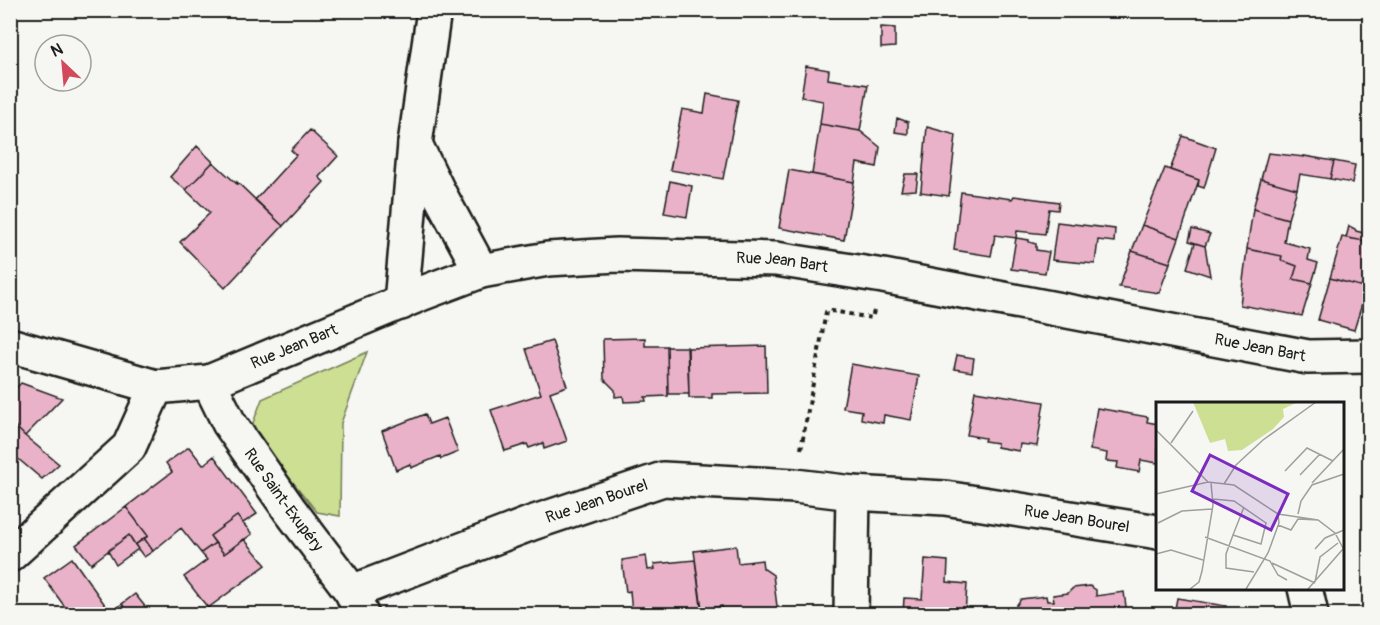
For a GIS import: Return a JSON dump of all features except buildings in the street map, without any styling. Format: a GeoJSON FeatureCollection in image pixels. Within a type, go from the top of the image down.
{"type":"FeatureCollection","features":[{"type":"Feature","properties":{"kind":"street"},"geometry":{"type":"LineString","coordinates":[[401,303],[415,144],[434,10]]}},
{"type":"Feature","properties":{"kind":"street"},"geometry":{"type":"LineString","coordinates":[[415,144],[481,271]]}},
{"type":"Feature","properties":{"kind":"street","name":"Rue Jean Bart"},"geometry":{"type":"LineString","coordinates":[[156,387],[210,382],[481,271],[548,259],[617,255],[776,259],[894,278],[1308,357],[1370,356]]}},
{"type":"Feature","properties":{"kind":"street"},"geometry":{"type":"LineString","coordinates":[[10,345],[156,387],[129,447],[10,555]]}},
{"type":"Feature","properties":{"kind":"street","name":"Rue Saint-Exupéry"},"geometry":{"type":"LineString","coordinates":[[210,382],[229,423],[357,603]]}},
{"type":"Feature","properties":{"kind":"street","name":"Rue Jean Bourel"},"geometry":{"type":"LineString","coordinates":[[357,603],[532,523],[663,479],[795,486],[853,493],[945,498],[1156,532]]}},
{"type":"Feature","properties":{"kind":"street"},"geometry":{"type":"LineString","coordinates":[[851,615],[853,493]]}},
{"type":"Feature","properties":{"kind":"street"},"geometry":{"type":"LineString","coordinates":[[1305,589],[1311,615]]}},
{"type":"Feature","properties":{"kind":"path"},"geometry":{"type":"LineString","coordinates":[[795,486],[826,312]]}},
{"type":"Feature","properties":{"kind":"green space"},"geometry":{"type":"Polygon","coordinates":[[[367,352],[341,423],[340,516],[317,512],[263,445],[253,423],[262,399],[367,352]]]}}]}
